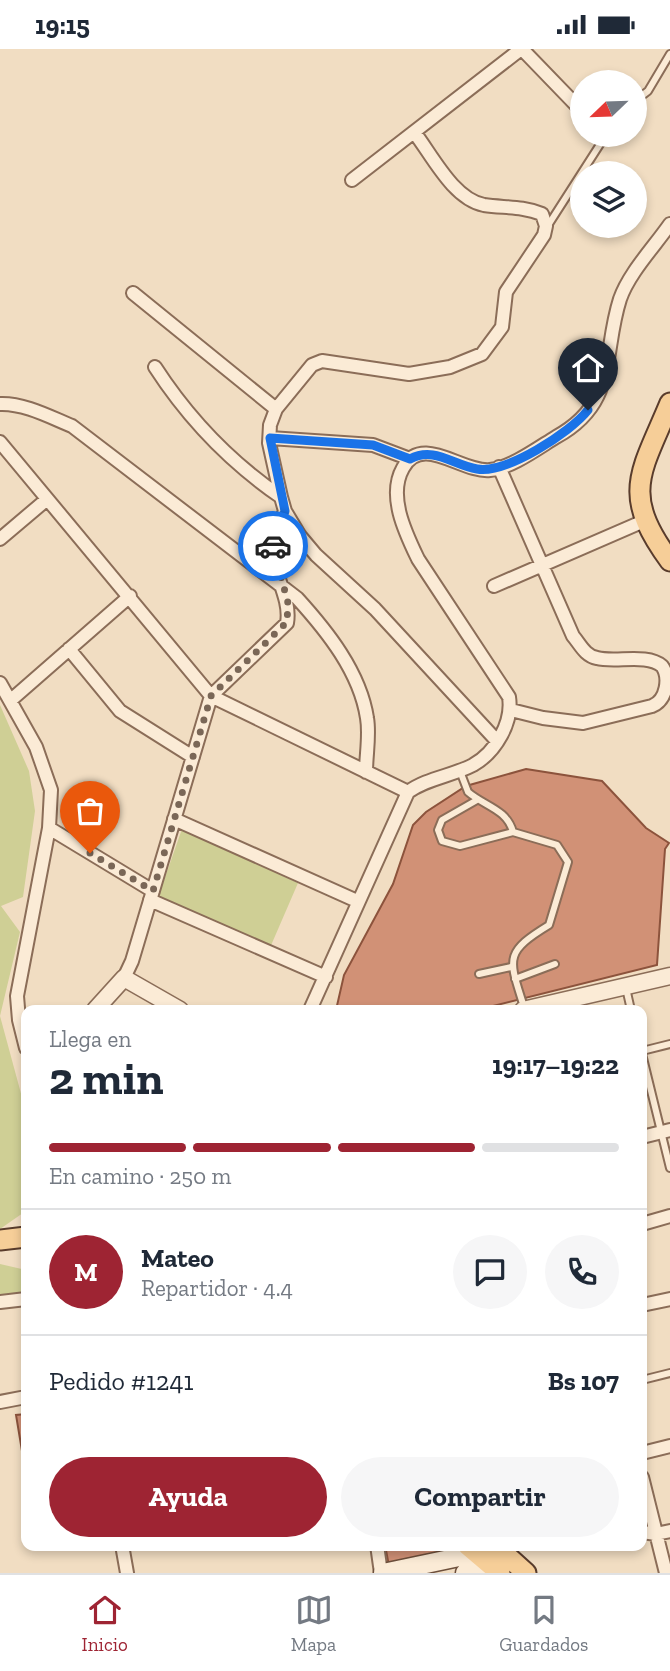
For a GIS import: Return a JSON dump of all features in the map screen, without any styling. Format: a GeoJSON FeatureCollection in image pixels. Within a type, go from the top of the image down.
{"type":"FeatureCollection","features":[{"type":"Feature","properties":{"kind":"main road"},"geometry":{"type":"LineString","coordinates":[[670,403],[639,478],[638,492],[644,521],[670,561]]}},
{"type":"Feature","properties":{"kind":"main road"},"geometry":{"type":"LineString","coordinates":[[0,1240],[21,1238]]}},
{"type":"Feature","properties":{"kind":"main road"},"geometry":{"type":"LineString","coordinates":[[382,1573],[468,1551]]}},
{"type":"Feature","properties":{"kind":"main road"},"geometry":{"type":"LineString","coordinates":[[484,1551],[509,1569]]}},
{"type":"Feature","properties":{"kind":"main road"},"geometry":{"type":"LineString","coordinates":[[465,1573],[509,1569]]}},
{"type":"Feature","properties":{"kind":"street"},"geometry":{"type":"LineString","coordinates":[[352,180],[522,49],[570,99]]}},
{"type":"Feature","properties":{"kind":"street"},"geometry":{"type":"LineString","coordinates":[[414,132],[462,195],[483,205],[526,207],[542,214],[546,229],[506,292],[502,327],[482,354],[450,367],[409,374],[322,361],[312,365],[276,409],[270,425],[270,438],[285,511],[316,555],[375,609],[497,741]]}},
{"type":"Feature","properties":{"kind":"street"},"geometry":{"type":"LineString","coordinates":[[312,1005],[408,792],[418,785],[476,763],[506,728],[511,710],[509,697],[467,636],[407,537],[398,506],[398,484],[402,468],[410,459],[421,453],[430,453],[475,469],[491,470],[565,432],[578,422],[603,387],[620,298],[670,224]]}},
{"type":"Feature","properties":{"kind":"street"},"geometry":{"type":"LineString","coordinates":[[133,293],[276,409]]}},
{"type":"Feature","properties":{"kind":"street"},"geometry":{"type":"LineString","coordinates":[[155,367],[179,404],[232,459],[281,496]]}},
{"type":"Feature","properties":{"kind":"street"},"geometry":{"type":"LineString","coordinates":[[0,404],[10,404],[72,426],[298,598],[323,628],[353,676],[367,718],[366,772]]}},
{"type":"Feature","properties":{"kind":"street"},"geometry":{"type":"LineString","coordinates":[[270,438],[373,445],[410,459]]}},
{"type":"Feature","properties":{"kind":"street"},"geometry":{"type":"LineString","coordinates":[[0,442],[211,696],[408,792]]}},
{"type":"Feature","properties":{"kind":"street"},"geometry":{"type":"LineString","coordinates":[[499,467],[573,636],[586,653],[595,658],[653,662],[662,666],[667,673],[667,695],[663,702],[583,723],[543,718],[511,710]]}},
{"type":"Feature","properties":{"kind":"street"},"geometry":{"type":"LineString","coordinates":[[0,539],[46,500]]}},
{"type":"Feature","properties":{"kind":"street"},"geometry":{"type":"LineString","coordinates":[[100,1005],[124,978],[152,895],[211,696],[287,622],[288,603],[272,552],[285,511]]}},
{"type":"Feature","properties":{"kind":"street"},"geometry":{"type":"LineString","coordinates":[[494,586],[644,521]]}},
{"type":"Feature","properties":{"kind":"street"},"geometry":{"type":"LineString","coordinates":[[11,700],[130,596]]}},
{"type":"Feature","properties":{"kind":"street"},"geometry":{"type":"LineString","coordinates":[[69,649],[120,711],[193,757]]}},
{"type":"Feature","properties":{"kind":"street"},"geometry":{"type":"LineString","coordinates":[[0,683],[45,768],[51,790],[49,828],[17,996],[21,1028]]}},
{"type":"Feature","properties":{"kind":"street"},"geometry":{"type":"LineString","coordinates":[[174,819],[357,901]]}},
{"type":"Feature","properties":{"kind":"street"},"geometry":{"type":"LineString","coordinates":[[49,828],[152,895],[326,977]]}},
{"type":"Feature","properties":{"kind":"street"},"geometry":{"type":"LineString","coordinates":[[545,1005],[670,976]]}},
{"type":"Feature","properties":{"kind":"street"},"geometry":{"type":"LineString","coordinates":[[124,978],[171,1005]]}},
{"type":"Feature","properties":{"kind":"street"},"geometry":{"type":"LineString","coordinates":[[647,1136],[665,1131]]}},
{"type":"Feature","properties":{"kind":"street"},"geometry":{"type":"LineString","coordinates":[[647,1223],[670,1216]]}},
{"type":"Feature","properties":{"kind":"street"},"geometry":{"type":"LineString","coordinates":[[647,1304],[670,1299]]}},
{"type":"Feature","properties":{"kind":"street"},"geometry":{"type":"LineString","coordinates":[[0,1302],[21,1300]]}},
{"type":"Feature","properties":{"kind":"street"},"geometry":{"type":"LineString","coordinates":[[0,1402],[21,1398]]}},
{"type":"Feature","properties":{"kind":"street"},"geometry":{"type":"LineString","coordinates":[[647,1452],[670,1446]]}},
{"type":"Feature","properties":{"kind":"street"},"geometry":{"type":"LineString","coordinates":[[647,1498],[666,1573]]}},
{"type":"Feature","properties":{"kind":"street"},"geometry":{"type":"LineString","coordinates":[[647,1533],[656,1535],[670,1531]]}},
{"type":"Feature","properties":{"kind":"street"},"geometry":{"type":"LineString","coordinates":[[123,1551],[127,1573]]}},
{"type":"Feature","properties":{"kind":"street"},"geometry":{"type":"LineString","coordinates":[[378,1551],[382,1573]]}},
{"type":"Feature","properties":{"kind":"lane"},"geometry":{"type":"LineString","coordinates":[[648,91],[670,54]]}},
{"type":"Feature","properties":{"kind":"lane"},"geometry":{"type":"LineString","coordinates":[[546,229],[598,147]]}},
{"type":"Feature","properties":{"kind":"lane"},"geometry":{"type":"LineString","coordinates":[[460,771],[468,792],[503,814],[510,821],[513,832]]}},
{"type":"Feature","properties":{"kind":"lane"},"geometry":{"type":"LineString","coordinates":[[477,800],[442,820],[438,829],[442,841],[460,846],[513,832],[557,845],[568,862],[550,925],[521,943],[511,967],[523,1005]]}},
{"type":"Feature","properties":{"kind":"lane"},"geometry":{"type":"LineString","coordinates":[[515,979],[555,964]]}},
{"type":"Feature","properties":{"kind":"lane"},"geometry":{"type":"LineString","coordinates":[[479,974],[511,967]]}},
{"type":"Feature","properties":{"kind":"lane"},"geometry":{"type":"LineString","coordinates":[[625,986],[630,1005]]}},
{"type":"Feature","properties":{"kind":"lane"},"geometry":{"type":"LineString","coordinates":[[647,1051],[670,1044]]}},
{"type":"Feature","properties":{"kind":"lane"},"geometry":{"type":"LineString","coordinates":[[647,1070],[665,1131],[670,1168]]}},
{"type":"Feature","properties":{"kind":"lane"},"geometry":{"type":"LineString","coordinates":[[647,1379],[670,1373]]}},
{"type":"Feature","properties":{"kind":"green space"},"geometry":{"type":"Polygon","coordinates":[[[0,705],[29,771],[35,811],[23,897],[1,906],[20,932],[0,1016],[0,705]]]}},
{"type":"Feature","properties":{"kind":"green space"},"geometry":{"type":"Polygon","coordinates":[[[182,829],[298,883],[269,950],[156,903],[182,829]]]}},
{"type":"Feature","properties":{"kind":"green space"},"geometry":{"type":"Polygon","coordinates":[[[0,1016],[21,1094],[21,1214],[0,1229],[0,1016]]]}},
{"type":"Feature","properties":{"kind":"green space"},"geometry":{"type":"Polygon","coordinates":[[[0,1264],[21,1269],[21,1294],[0,1299],[0,1264]]]}},
{"type":"Feature","properties":{"kind":"building"},"geometry":{"type":"Polygon","coordinates":[[[526,769],[602,781],[646,828],[669,843],[665,849],[657,965],[497,1005],[337,1005],[344,975],[393,884],[413,825],[426,812],[466,786],[526,769]]]}},
{"type":"Feature","properties":{"kind":"building"},"geometry":{"type":"Polygon","coordinates":[[[21,1414],[21,1445],[16,1415],[21,1414]]]}},
{"type":"Feature","properties":{"kind":"building"},"geometry":{"type":"Polygon","coordinates":[[[386,1551],[445,1551],[389,1566],[386,1551]]]}},
{"type":"Feature","properties":{"kind":"way so far"},"geometry":{"type":"LineString","coordinates":[[90,853],[153,891],[211,696],[287,622],[288,603],[272,552],[273,546]]}},
{"type":"Feature","properties":{"kind":"route"},"geometry":{"type":"LineString","coordinates":[[273,546],[285,511],[270,438],[373,445],[410,459],[421,453],[430,453],[475,469],[491,470],[558,436],[578,422],[588,410]]}}]}
